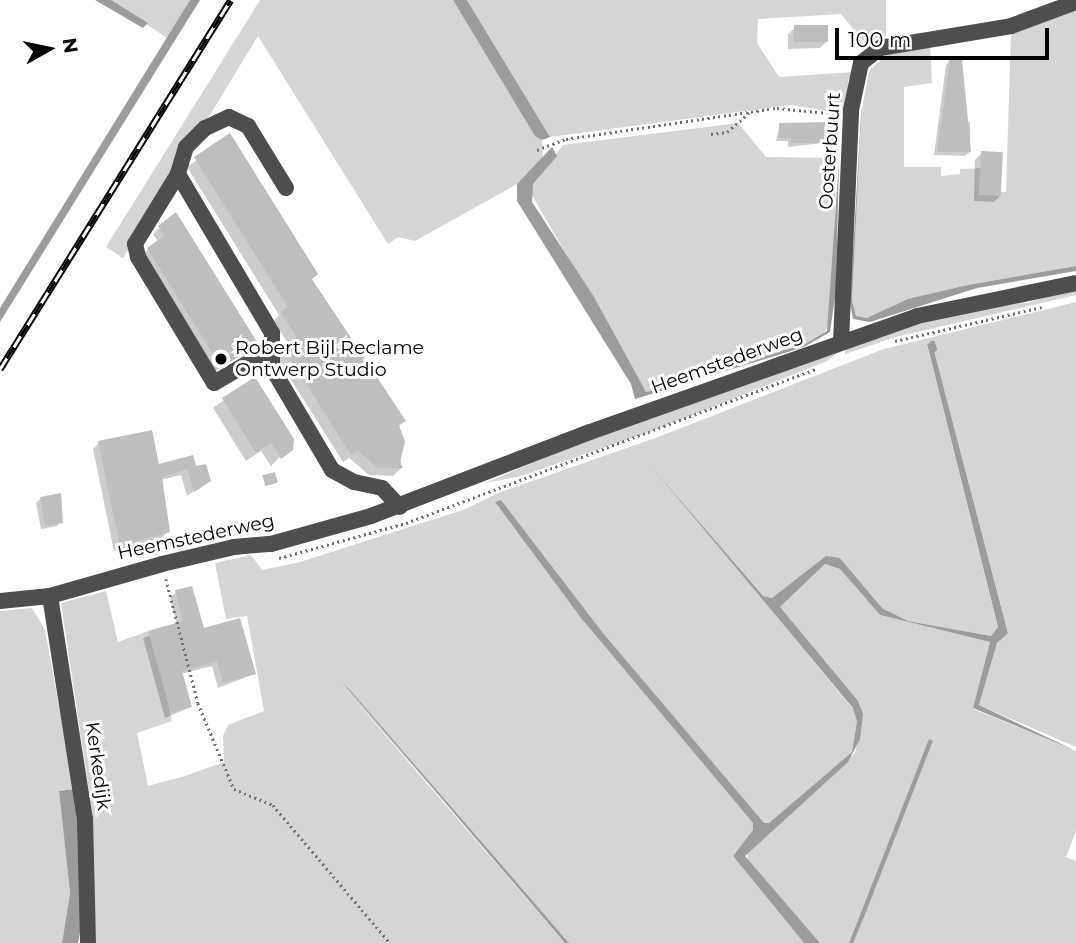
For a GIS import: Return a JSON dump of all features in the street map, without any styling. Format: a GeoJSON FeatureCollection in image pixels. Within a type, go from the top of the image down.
{"type":"FeatureCollection","features":[{"type":"Feature","properties":{"kind":"street","name":"Oosterbuurt"},"geometry":{"type":"LineString","coordinates":[[841,342],[851,118],[861,63],[880,48],[1011,26],[1076,2]]}},
{"type":"Feature","properties":{"kind":"street"},"geometry":{"type":"LineString","coordinates":[[272,349],[214,383],[138,257],[135,244],[178,174],[187,147],[205,128],[229,117],[248,126],[286,188]]}},
{"type":"Feature","properties":{"kind":"street"},"geometry":{"type":"LineString","coordinates":[[178,174],[182,187],[272,333],[272,368],[332,470],[354,482],[382,488],[400,507]]}},
{"type":"Feature","properties":{"kind":"street","name":"Heemstederweg"},"geometry":{"type":"LineString","coordinates":[[0,601],[51,599],[234,547],[271,544],[400,507],[590,432],[841,342],[952,306],[1076,283]]}},
{"type":"Feature","properties":{"kind":"street","name":"Kerkedijk"},"geometry":{"type":"LineString","coordinates":[[51,599],[85,819],[88,943]]}},
{"type":"Feature","properties":{"kind":"path"},"geometry":{"type":"LineString","coordinates":[[537,150],[566,139],[749,113],[798,109],[851,118]]}},
{"type":"Feature","properties":{"kind":"path"},"geometry":{"type":"LineString","coordinates":[[710,134],[727,132],[749,113]]}},
{"type":"Feature","properties":{"kind":"path"},"geometry":{"type":"LineString","coordinates":[[163,568],[198,703],[234,789],[273,805],[390,943]]}},
{"type":"Feature","properties":{"kind":"shaded area"},"geometry":{"type":"Polygon","coordinates":[[[95,0],[111,0],[148,23],[143,28],[95,0]]]}},
{"type":"Feature","properties":{"kind":"shaded area"},"geometry":{"type":"Polygon","coordinates":[[[111,0],[190,0],[167,38],[111,0]]]}},
{"type":"Feature","properties":{"kind":"shaded area"},"geometry":{"type":"Polygon","coordinates":[[[190,0],[200,0],[0,322],[0,308],[190,0]]]}},
{"type":"Feature","properties":{"kind":"shaded area"},"geometry":{"type":"Polygon","coordinates":[[[260,0],[453,0],[542,140],[543,159],[517,184],[415,241],[398,237],[388,244],[258,36],[123,258],[106,247],[260,0]]]}},
{"type":"Feature","properties":{"kind":"shaded area"},"geometry":{"type":"Polygon","coordinates":[[[453,0],[467,0],[550,137],[542,140],[535,136],[453,0]]]}},
{"type":"Feature","properties":{"kind":"shaded area"},"geometry":{"type":"Polygon","coordinates":[[[467,0],[886,0],[886,36],[863,41],[841,14],[758,19],[757,43],[779,77],[854,72],[848,80],[847,114],[791,105],[550,137],[467,0]]]}},
{"type":"Feature","properties":{"kind":"shaded area"},"geometry":{"type":"Polygon","coordinates":[[[1076,9],[1076,266],[968,285],[867,318],[856,316],[852,301],[861,114],[869,71],[887,54],[930,44],[932,83],[904,87],[904,167],[941,167],[941,176],[960,174],[960,169],[985,168],[985,192],[1006,192],[1011,32],[1076,9]]]}},
{"type":"Feature","properties":{"kind":"shaded area"},"geometry":{"type":"Polygon","coordinates":[[[862,98],[852,301],[856,316],[867,318],[908,299],[968,285],[1076,266],[1076,271],[977,288],[870,322],[853,319],[850,303],[862,98]]]}},
{"type":"Feature","properties":{"kind":"shaded area"},"geometry":{"type":"Polygon","coordinates":[[[738,123],[766,157],[837,158],[831,323],[820,338],[805,344],[646,392],[529,190],[563,145],[738,123]]]}},
{"type":"Feature","properties":{"kind":"shaded area"},"geometry":{"type":"Polygon","coordinates":[[[552,147],[557,156],[533,184],[532,202],[594,297],[646,392],[805,344],[827,331],[839,161],[836,290],[830,332],[804,347],[635,399],[631,384],[517,201],[517,184],[552,147]]]}},
{"type":"Feature","properties":{"kind":"shaded area"},"geometry":{"type":"Polygon","coordinates":[[[1076,287],[1076,295],[896,337],[845,354],[845,348],[919,321],[986,306],[1028,303],[1076,287]]]}},
{"type":"Feature","properties":{"kind":"shaded area"},"geometry":{"type":"Polygon","coordinates":[[[1076,302],[1076,747],[979,705],[997,643],[1008,632],[932,343],[927,345],[998,628],[991,636],[908,621],[882,608],[840,558],[826,557],[772,598],[762,596],[653,467],[852,708],[857,721],[852,752],[769,823],[764,824],[603,633],[501,501],[495,502],[581,618],[753,823],[753,830],[733,856],[804,943],[569,943],[340,683],[565,943],[96,943],[90,797],[61,603],[106,591],[118,642],[151,630],[172,721],[137,733],[148,786],[185,776],[224,762],[223,736],[228,725],[264,711],[247,616],[226,619],[215,563],[251,555],[262,570],[300,562],[463,510],[498,493],[658,437],[884,349],[1076,302]]]}},
{"type":"Feature","properties":{"kind":"shaded area"},"geometry":{"type":"Polygon","coordinates":[[[932,343],[1008,633],[997,643],[979,705],[1076,751],[973,708],[990,642],[880,615],[840,569],[825,564],[780,607],[858,701],[863,714],[860,739],[848,762],[745,856],[820,943],[804,943],[733,856],[753,830],[753,823],[581,618],[495,502],[501,500],[603,633],[764,823],[769,823],[852,752],[857,721],[852,707],[652,467],[763,596],[772,598],[826,556],[840,558],[882,608],[908,621],[991,636],[998,627],[927,344],[932,343]]]}},
{"type":"Feature","properties":{"kind":"shaded area"},"geometry":{"type":"Polygon","coordinates":[[[837,353],[827,361],[655,430],[521,476],[485,483],[620,426],[837,353]]]}},
{"type":"Feature","properties":{"kind":"shaded area"},"geometry":{"type":"Polygon","coordinates":[[[825,564],[840,569],[880,615],[990,642],[973,709],[1076,751],[1076,831],[1066,857],[1076,861],[1076,943],[853,943],[933,741],[929,740],[849,943],[820,943],[748,862],[747,851],[855,753],[863,714],[780,607],[825,564]]]}},
{"type":"Feature","properties":{"kind":"shaded area"},"geometry":{"type":"Polygon","coordinates":[[[32,608],[45,630],[74,789],[59,791],[70,893],[62,943],[0,943],[0,611],[32,608]]]}},
{"type":"Feature","properties":{"kind":"shaded area"},"geometry":{"type":"Polygon","coordinates":[[[342,682],[350,690],[569,943],[565,943],[342,682]]]}},
{"type":"Feature","properties":{"kind":"shaded area"},"geometry":{"type":"Polygon","coordinates":[[[929,739],[933,741],[864,917],[853,943],[849,943],[929,739]]]}},
{"type":"Feature","properties":{"kind":"shaded area"},"geometry":{"type":"Polygon","coordinates":[[[74,789],[81,856],[82,921],[78,943],[62,943],[70,893],[59,791],[74,789]]]}},
{"type":"Feature","properties":{"kind":"building"},"geometry":{"type":"Polygon","coordinates":[[[794,25],[828,25],[828,42],[794,42],[794,25]]]}},
{"type":"Feature","properties":{"kind":"building"},"geometry":{"type":"Polygon","coordinates":[[[950,59],[962,59],[971,152],[937,152],[950,59]]]}},
{"type":"Feature","properties":{"kind":"building"},"geometry":{"type":"Polygon","coordinates":[[[832,122],[833,143],[791,143],[791,138],[779,138],[779,123],[832,122]]]}},
{"type":"Feature","properties":{"kind":"building"},"geometry":{"type":"Polygon","coordinates":[[[230,133],[318,274],[312,279],[406,421],[399,425],[405,442],[400,462],[403,468],[378,468],[358,451],[351,455],[283,347],[297,338],[281,312],[288,307],[194,157],[230,133]]]}},
{"type":"Feature","properties":{"kind":"building"},"geometry":{"type":"Polygon","coordinates":[[[981,151],[1003,152],[1001,196],[979,195],[981,151]]]}},
{"type":"Feature","properties":{"kind":"building"},"geometry":{"type":"Polygon","coordinates":[[[176,212],[259,345],[221,367],[147,248],[164,236],[158,226],[176,212]]]}},
{"type":"Feature","properties":{"kind":"building"},"geometry":{"type":"Polygon","coordinates":[[[255,377],[294,439],[293,450],[281,459],[271,443],[256,453],[222,398],[255,377]]]}},
{"type":"Feature","properties":{"kind":"building"},"geometry":{"type":"Polygon","coordinates":[[[152,430],[159,464],[193,455],[196,466],[206,464],[211,481],[194,492],[187,469],[162,477],[170,532],[120,546],[98,441],[152,430]]]}},
{"type":"Feature","properties":{"kind":"building"},"geometry":{"type":"Polygon","coordinates":[[[275,472],[278,483],[265,486],[262,475],[275,472]]]}},
{"type":"Feature","properties":{"kind":"building"},"geometry":{"type":"Polygon","coordinates":[[[61,493],[63,523],[45,526],[40,497],[61,493]]]}},
{"type":"Feature","properties":{"kind":"building"},"geometry":{"type":"Polygon","coordinates":[[[192,586],[204,628],[240,618],[256,674],[223,683],[217,661],[182,671],[192,707],[171,713],[148,631],[183,621],[175,590],[192,586]]]}},
{"type":"Feature","properties":{"kind":"waterway"},"geometry":{"type":"LineString","coordinates":[[934,349],[932,343],[934,349]]}},
{"type":"Feature","properties":{"kind":"railway"},"geometry":{"type":"LineString","coordinates":[[0,369],[231,0]]}},
{"type":"Feature","properties":{"kind":"place","name":"Robert Bijl Reclame Ontwerp Studio"},"geometry":{"type":"Point","coordinates":[221,359]}}]}
